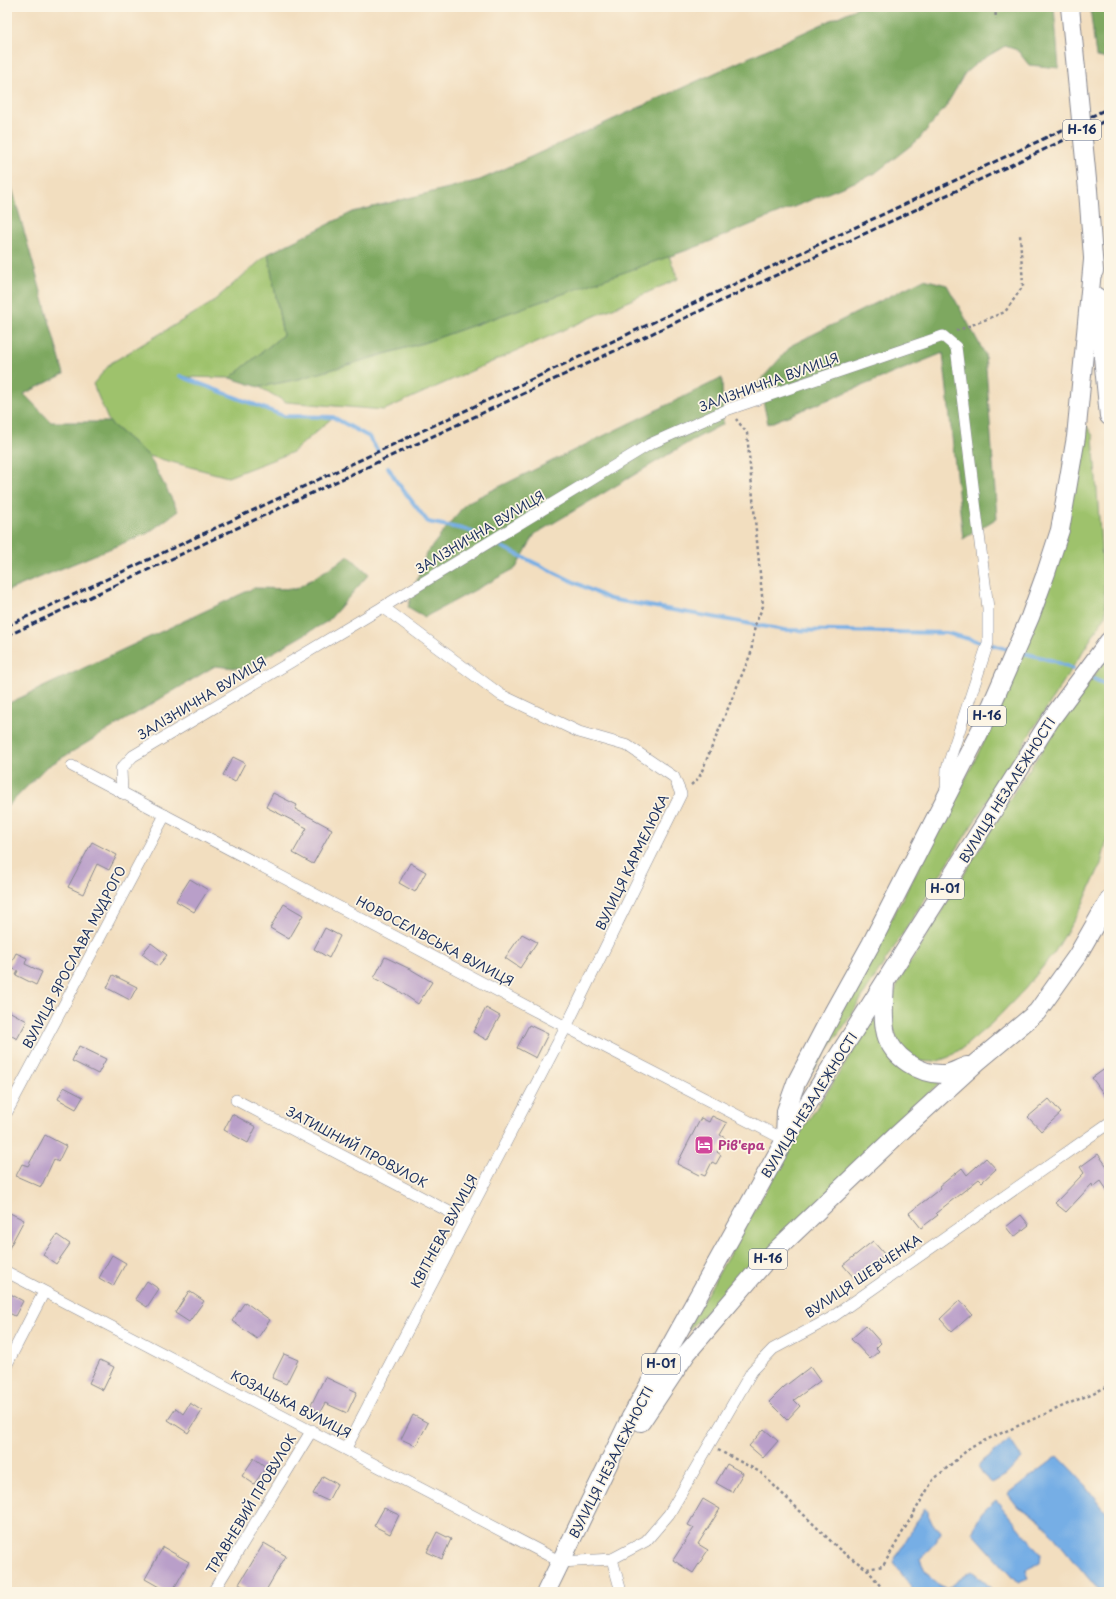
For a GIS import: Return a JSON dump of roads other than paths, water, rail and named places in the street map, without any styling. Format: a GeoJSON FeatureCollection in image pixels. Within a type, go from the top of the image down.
{"type":"FeatureCollection","features":[{"type":"Feature","properties":{"kind":"main road","name":"Н-16"},"geometry":{"type":"LineString","coordinates":[[1070,7],[1109,416]]}},
{"type":"Feature","properties":{"kind":"main road","name":"Н-16"},"geometry":{"type":"LineString","coordinates":[[785,1140],[786,1111],[796,1083],[871,944],[982,728],[1030,618],[1060,530],[1076,437],[1093,260]]}},
{"type":"Feature","properties":{"kind":"main road"},"geometry":{"type":"LineString","coordinates":[[1093,260],[1109,301]]}},
{"type":"Feature","properties":{"kind":"main road","name":"ВУЛИЦЯ НЕЗАЛЕЖНОСТІ"},"geometry":{"type":"LineString","coordinates":[[546,1592],[631,1417],[785,1140],[885,984],[1051,719],[1109,641]]}},
{"type":"Feature","properties":{"kind":"main road","name":"Н-16"},"geometry":{"type":"LineString","coordinates":[[596,1489],[686,1353],[770,1256],[895,1137],[977,1062],[1037,1012],[1077,956],[1109,900]]}},
{"type":"Feature","properties":{"kind":"main road"},"geometry":{"type":"LineString","coordinates":[[885,984],[884,1020],[886,1035],[893,1048],[900,1056],[917,1068],[928,1072],[945,1074],[977,1062]]}},
{"type":"Feature","properties":{"kind":"street","name":"ЗАЛІЗНИЧНА ВУЛИЦЯ"},"geometry":{"type":"LineString","coordinates":[[122,793],[121,770],[133,756],[383,608],[650,444],[728,409],[943,336],[956,347],[988,615],[988,643],[947,768],[945,801]]}},
{"type":"Feature","properties":{"kind":"street","name":"ВУЛИЦЯ КАРМЕЛЮКА"},"geometry":{"type":"LineString","coordinates":[[383,608],[501,695],[579,732],[628,746],[674,777],[681,794],[566,1027]]}},
{"type":"Feature","properties":{"kind":"street","name":"НОВОСЕЛІВСЬКА ВУЛИЦЯ"},"geometry":{"type":"LineString","coordinates":[[72,766],[566,1027],[785,1140]]}},
{"type":"Feature","properties":{"kind":"street","name":"ВУЛИЦЯ ЯРОСЛАВА МУДРОГО"},"geometry":{"type":"LineString","coordinates":[[7,1112],[165,815]]}},
{"type":"Feature","properties":{"kind":"street","name":"КВІТНЕВА ВУЛИЦЯ"},"geometry":{"type":"LineString","coordinates":[[346,1448],[566,1027]]}},
{"type":"Feature","properties":{"kind":"street","name":"ЗАТИШНИЙ ПРОВУЛОК"},"geometry":{"type":"LineString","coordinates":[[236,1100],[465,1220]]}},
{"type":"Feature","properties":{"kind":"street","name":"ВУЛИЦЯ ШЕВЧЕНКА"},"geometry":{"type":"LineString","coordinates":[[561,1562],[612,1559],[646,1541],[669,1514],[752,1371],[773,1349],[831,1318],[1109,1123]]}},
{"type":"Feature","properties":{"kind":"street","name":"КОЗАЦЬКА ВУЛИЦЯ"},"geometry":{"type":"LineString","coordinates":[[7,1272],[312,1430],[561,1562]]}},
{"type":"Feature","properties":{"kind":"street"},"geometry":{"type":"LineString","coordinates":[[7,1364],[44,1292]]}},
{"type":"Feature","properties":{"kind":"street","name":"ТРАВНЕВИЙ ПРОВУЛОК"},"geometry":{"type":"LineString","coordinates":[[213,1592],[312,1430]]}},
{"type":"Feature","properties":{"kind":"street"},"geometry":{"type":"LineString","coordinates":[[612,1559],[620,1588],[619,1592]]}},
{"type":"Feature","properties":{"kind":"water"},"geometry":{"type":"Polygon","coordinates":[[[1010,1440],[1022,1458],[1006,1475],[992,1483],[983,1475],[978,1467],[983,1461],[1010,1440]]]}},
{"type":"Feature","properties":{"kind":"water"},"geometry":{"type":"Polygon","coordinates":[[[1058,1456],[1081,1480],[1109,1516],[1109,1592],[1100,1592],[1040,1520],[1018,1507],[1008,1494],[1058,1456]]]}},
{"type":"Feature","properties":{"kind":"water"},"geometry":{"type":"Polygon","coordinates":[[[996,1500],[1041,1554],[1040,1563],[1025,1570],[1028,1579],[1018,1583],[973,1533],[976,1522],[981,1514],[996,1500]]]}},
{"type":"Feature","properties":{"kind":"water"},"geometry":{"type":"Polygon","coordinates":[[[925,1508],[933,1525],[942,1531],[932,1546],[920,1559],[924,1569],[930,1577],[938,1584],[947,1588],[972,1571],[996,1592],[915,1592],[893,1562],[925,1508]]]}},
{"type":"Feature","properties":{"kind":"waterway"},"geometry":{"type":"LineString","coordinates":[[180,376],[284,416],[333,417],[369,437],[378,451]]}},
{"type":"Feature","properties":{"kind":"waterway"},"geometry":{"type":"LineString","coordinates":[[388,467],[397,482],[428,522],[468,530],[480,536]]}},
{"type":"Feature","properties":{"kind":"waterway"},"geometry":{"type":"LineString","coordinates":[[502,547],[609,599],[784,630],[946,633],[1008,649]]}},
{"type":"Feature","properties":{"kind":"waterway"},"geometry":{"type":"LineString","coordinates":[[1024,653],[1054,661],[1073,669]]}},
{"type":"Feature","properties":{"kind":"waterway"},"geometry":{"type":"LineString","coordinates":[[1094,679],[1109,686]]}},
{"type":"Feature","properties":{"kind":"railway"},"geometry":{"type":"LineString","coordinates":[[7,626],[1109,108]]}},
{"type":"Feature","properties":{"kind":"railway"},"geometry":{"type":"LineString","coordinates":[[7,636],[1109,119]]}},
{"type":"Feature","properties":{"kind":"place","name":"Рів'єра"},"geometry":{"type":"Point","coordinates":[704,1145]}}]}
